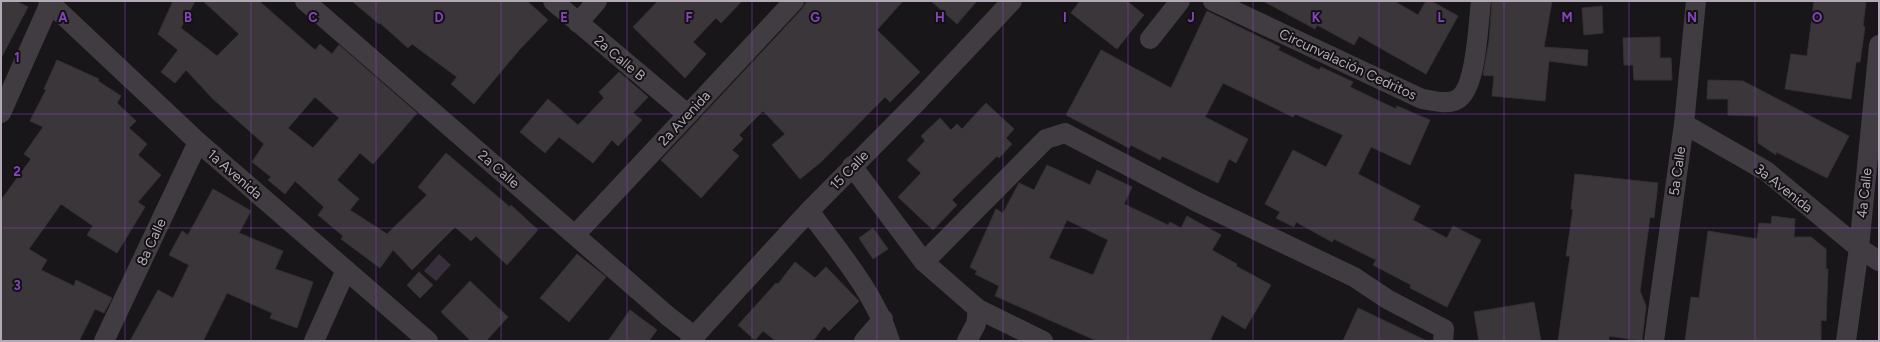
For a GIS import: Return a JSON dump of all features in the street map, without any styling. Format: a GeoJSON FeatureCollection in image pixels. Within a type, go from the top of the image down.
{"type":"FeatureCollection","features":[{"type":"Feature","properties":{"kind":"street","name":"2a Calle"},"geometry":{"type":"LineString","coordinates":[[306,1],[692,338]]}},
{"type":"Feature","properties":{"kind":"street","name":"2a Calle B"},"geometry":{"type":"LineString","coordinates":[[553,1],[687,114]]}},
{"type":"Feature","properties":{"kind":"street"},"geometry":{"type":"LineString","coordinates":[[578,23],[597,1]]}},
{"type":"Feature","properties":{"kind":"street","name":"2a Avenida"},"geometry":{"type":"LineString","coordinates":[[575,235],[794,1]]}},
{"type":"Feature","properties":{"kind":"street","name":"15 Calle"},"geometry":{"type":"LineString","coordinates":[[692,338],[809,211],[918,101],[1012,1]]}},
{"type":"Feature","properties":{"kind":"street"},"geometry":{"type":"LineString","coordinates":[[1150,39],[1180,1]]}},
{"type":"Feature","properties":{"kind":"street","name":"Circunvalación Cedritos"},"geometry":{"type":"LineString","coordinates":[[1213,1],[1422,99],[1444,102],[1456,100],[1466,91],[1472,76],[1481,1]]}},
{"type":"Feature","properties":{"kind":"street","name":"5a Calle"},"geometry":{"type":"LineString","coordinates":[[1654,341],[1684,124],[1696,1]]}},
{"type":"Feature","properties":{"kind":"street"},"geometry":{"type":"LineString","coordinates":[[1,113],[49,2]]}},
{"type":"Feature","properties":{"kind":"street","name":"1a Avenida"},"geometry":{"type":"LineString","coordinates":[[49,2],[198,142],[428,341]]}},
{"type":"Feature","properties":{"kind":"street","name":"4a Calle"},"geometry":{"type":"LineString","coordinates":[[1846,341],[1859,248],[1879,45]]}},
{"type":"Feature","properties":{"kind":"street","name":"3a Avenida"},"geometry":{"type":"LineString","coordinates":[[1684,124],[1766,171],[1859,248],[1879,261]]}},
{"type":"Feature","properties":{"kind":"street"},"geometry":{"type":"LineString","coordinates":[[924,262],[1046,139],[1065,133],[1198,202],[1354,277],[1386,299],[1444,329],[1444,341]]}},
{"type":"Feature","properties":{"kind":"street","name":"8a Calle"},"geometry":{"type":"LineString","coordinates":[[104,341],[198,142]]}},
{"type":"Feature","properties":{"kind":"street"},"geometry":{"type":"LineString","coordinates":[[852,166],[924,262],[978,309],[1043,341]]}},
{"type":"Feature","properties":{"kind":"street"},"geometry":{"type":"LineString","coordinates":[[809,211],[869,295],[882,319],[890,341]]}},
{"type":"Feature","properties":{"kind":"street"},"geometry":{"type":"LineString","coordinates":[[314,341],[346,270]]}},
{"type":"Feature","properties":{"kind":"street"},"geometry":{"type":"LineString","coordinates":[[967,341],[976,324],[978,309]]}},
{"type":"Feature","properties":{"kind":"street"},"geometry":{"type":"LineString","coordinates":[[864,341],[882,319]]}},
{"type":"Feature","properties":{"kind":"shaded area"},"geometry":{"type":"Polygon","coordinates":[[[439,254],[451,265],[436,281],[424,271],[439,254]]]}},
{"type":"Feature","properties":{"kind":"building"},"geometry":{"type":"Polygon","coordinates":[[[1,1],[16,1],[28,7],[1,58],[1,1]]]}},
{"type":"Feature","properties":{"kind":"building"},"geometry":{"type":"Polygon","coordinates":[[[173,1],[195,1],[181,28],[217,56],[239,34],[203,1],[259,1],[315,50],[320,44],[332,54],[339,45],[417,113],[373,164],[360,153],[337,180],[359,199],[350,210],[387,234],[427,195],[418,187],[446,153],[510,207],[511,205],[538,230],[507,265],[476,236],[471,241],[455,227],[412,270],[393,250],[380,268],[341,239],[343,236],[318,215],[324,207],[295,181],[285,194],[268,180],[271,177],[252,162],[264,144],[213,99],[186,70],[175,83],[161,72],[178,50],[158,34],[173,1]],[[315,97],[288,128],[313,148],[339,118],[315,97]]]}},
{"type":"Feature","properties":{"kind":"building"},"geometry":{"type":"Polygon","coordinates":[[[352,1],[527,1],[548,20],[520,49],[474,104],[451,84],[457,77],[412,44],[408,48],[352,1]]]}},
{"type":"Feature","properties":{"kind":"building"},"geometry":{"type":"Polygon","coordinates":[[[658,1],[742,1],[721,23],[716,18],[693,42],[706,54],[685,78],[633,27],[658,1]]]}},
{"type":"Feature","properties":{"kind":"building"},"geometry":{"type":"Polygon","coordinates":[[[807,1],[903,1],[877,30],[920,72],[890,102],[885,97],[821,162],[800,179],[772,145],[785,134],[763,111],[739,135],[743,139],[732,150],[739,156],[701,198],[661,160],[802,9],[807,1]]]}},
{"type":"Feature","properties":{"kind":"building"},"geometry":{"type":"Polygon","coordinates":[[[931,1],[977,1],[957,24],[931,1]]]}},
{"type":"Feature","properties":{"kind":"building"},"geometry":{"type":"Polygon","coordinates":[[[1080,1],[1127,1],[1144,15],[1117,49],[1071,13],[1080,1]]]}},
{"type":"Feature","properties":{"kind":"building"},"geometry":{"type":"Polygon","coordinates":[[[1263,1],[1394,1],[1418,15],[1426,1],[1431,1],[1458,16],[1426,74],[1359,36],[1354,45],[1317,25],[1315,29],[1263,1]]]}},
{"type":"Feature","properties":{"kind":"building"},"geometry":{"type":"Polygon","coordinates":[[[1492,1],[1552,1],[1544,47],[1588,50],[1587,66],[1549,61],[1545,101],[1492,96],[1494,76],[1483,75],[1489,41],[1492,1]]]}},
{"type":"Feature","properties":{"kind":"building"},"geometry":{"type":"Polygon","coordinates":[[[1814,1],[1866,1],[1863,26],[1865,27],[1860,62],[1856,62],[1851,99],[1785,89],[1791,54],[1807,56],[1814,1]]]}},
{"type":"Feature","properties":{"kind":"building"},"geometry":{"type":"Polygon","coordinates":[[[1602,6],[1603,33],[1584,35],[1582,8],[1602,6]]]}},
{"type":"Feature","properties":{"kind":"building"},"geometry":{"type":"Polygon","coordinates":[[[1207,11],[1280,47],[1278,50],[1319,70],[1321,67],[1353,82],[1350,87],[1396,109],[1397,106],[1430,120],[1410,165],[1371,147],[1358,174],[1420,206],[1413,220],[1447,238],[1453,226],[1481,240],[1447,307],[1410,288],[1411,285],[1373,265],[1376,260],[1334,239],[1332,242],[1296,222],[1294,227],[1276,218],[1280,212],[1265,204],[1293,150],[1326,167],[1343,135],[1295,114],[1293,117],[1223,83],[1205,117],[1248,139],[1236,163],[1229,159],[1218,183],[1162,156],[1160,160],[1131,145],[1129,148],[1066,115],[1101,50],[1171,88],[1207,11]]]}},
{"type":"Feature","properties":{"kind":"building"},"geometry":{"type":"Polygon","coordinates":[[[1660,37],[1660,58],[1671,58],[1672,80],[1634,80],[1633,65],[1624,65],[1623,38],[1660,37]]]}},
{"type":"Feature","properties":{"kind":"building"},"geometry":{"type":"Polygon","coordinates":[[[57,60],[99,79],[98,81],[121,96],[117,103],[136,121],[129,128],[147,144],[138,155],[161,175],[138,202],[145,207],[117,253],[87,235],[93,226],[61,204],[29,249],[47,260],[41,270],[74,286],[76,280],[112,298],[104,313],[95,309],[79,341],[1,341],[1,200],[31,159],[24,154],[43,127],[30,121],[46,90],[44,89],[57,60]]]}},
{"type":"Feature","properties":{"kind":"building"},"geometry":{"type":"Polygon","coordinates":[[[619,72],[648,97],[633,113],[642,120],[618,146],[612,140],[593,163],[559,137],[545,153],[520,132],[548,99],[578,125],[604,98],[599,92],[619,72]]]}},
{"type":"Feature","properties":{"kind":"building"},"geometry":{"type":"Polygon","coordinates":[[[1708,80],[1743,81],[1849,136],[1827,178],[1776,152],[1776,155],[1758,143],[1758,116],[1728,115],[1728,99],[1707,99],[1708,80]]]}},
{"type":"Feature","properties":{"kind":"building"},"geometry":{"type":"Polygon","coordinates":[[[986,103],[1014,129],[1006,138],[1012,144],[999,158],[997,156],[952,200],[957,205],[933,230],[898,197],[921,173],[907,160],[925,141],[921,136],[940,118],[951,130],[957,124],[962,129],[986,103]]]}},
{"type":"Feature","properties":{"kind":"building"},"geometry":{"type":"Polygon","coordinates":[[[1047,165],[1090,185],[1097,170],[1132,187],[1124,204],[1168,225],[1170,222],[1181,228],[1187,216],[1221,235],[1212,250],[1237,264],[1236,266],[1271,285],[1245,329],[1222,315],[1210,341],[1097,341],[995,296],[999,286],[975,274],[977,271],[970,267],[996,209],[1003,213],[1019,183],[1034,190],[1047,165]],[[1067,220],[1049,258],[1093,275],[1108,240],[1067,220]]]}},
{"type":"Feature","properties":{"kind":"building"},"geometry":{"type":"Polygon","coordinates":[[[1575,174],[1658,183],[1654,218],[1650,217],[1640,291],[1646,306],[1642,341],[1609,336],[1609,341],[1558,341],[1570,256],[1566,256],[1573,209],[1571,209],[1575,174]]]}},
{"type":"Feature","properties":{"kind":"building"},"geometry":{"type":"Polygon","coordinates":[[[213,189],[251,211],[239,233],[283,251],[275,269],[313,282],[297,328],[270,318],[272,313],[227,293],[203,341],[130,341],[158,290],[173,298],[189,265],[169,255],[182,231],[188,235],[213,189]]]}},
{"type":"Feature","properties":{"kind":"building"},"geometry":{"type":"Polygon","coordinates":[[[1772,216],[1795,219],[1794,237],[1811,237],[1826,249],[1826,269],[1828,269],[1826,321],[1821,320],[1821,341],[1685,341],[1691,297],[1699,298],[1708,231],[1757,239],[1759,223],[1771,224],[1772,216]]]}},
{"type":"Feature","properties":{"kind":"building"},"geometry":{"type":"Polygon","coordinates":[[[873,228],[888,249],[873,259],[859,238],[873,228]]]}},
{"type":"Feature","properties":{"kind":"building"},"geometry":{"type":"Polygon","coordinates":[[[577,254],[606,277],[569,322],[540,298],[577,254]]]}},
{"type":"Feature","properties":{"kind":"building"},"geometry":{"type":"Polygon","coordinates":[[[795,262],[815,278],[826,267],[859,301],[829,331],[824,326],[813,341],[776,341],[763,331],[755,340],[738,325],[776,283],[778,284],[795,262]]]}},
{"type":"Feature","properties":{"kind":"building"},"geometry":{"type":"Polygon","coordinates":[[[419,272],[433,285],[420,298],[407,285],[419,272]]]}},
{"type":"Feature","properties":{"kind":"building"},"geometry":{"type":"Polygon","coordinates":[[[470,281],[508,317],[486,341],[471,341],[441,312],[470,281]]]}},
{"type":"Feature","properties":{"kind":"building"},"geometry":{"type":"Polygon","coordinates":[[[1534,302],[1541,341],[1479,341],[1474,312],[1534,302]]]}},
{"type":"Feature","properties":{"kind":"building"},"geometry":{"type":"Polygon","coordinates":[[[1358,308],[1427,341],[1343,341],[1358,308]]]}},
{"type":"Feature","properties":{"kind":"building"},"geometry":{"type":"Polygon","coordinates":[[[630,310],[657,330],[649,341],[608,341],[630,310]]]}}]}
